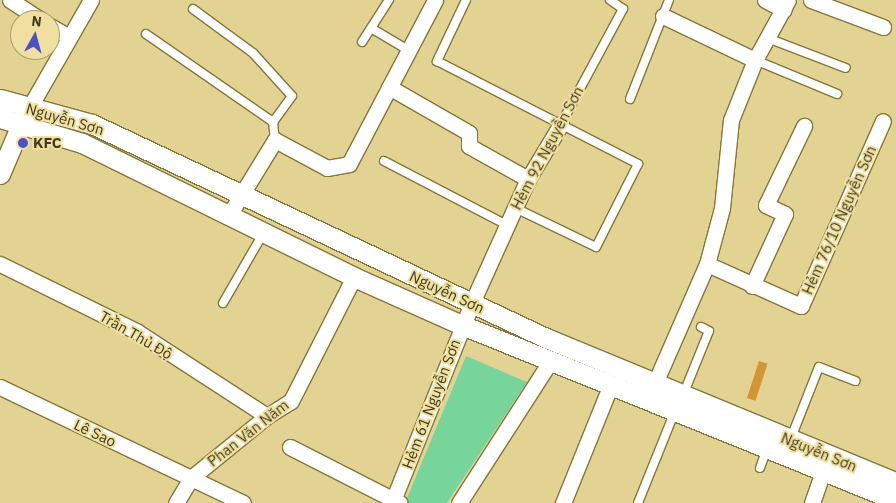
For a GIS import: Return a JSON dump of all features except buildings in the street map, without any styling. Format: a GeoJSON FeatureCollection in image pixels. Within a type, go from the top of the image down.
{"type":"FeatureCollection","features":[{"type":"Feature","properties":{"kind":"street"},"geometry":{"type":"LineString","coordinates":[[10,0],[26,10]]}},
{"type":"Feature","properties":{"kind":"street"},"geometry":{"type":"LineString","coordinates":[[0,174],[24,118],[67,36],[91,0]]}},
{"type":"Feature","properties":{"kind":"street"},"geometry":{"type":"LineString","coordinates":[[229,215],[275,140],[327,168],[349,164],[435,0]]}},
{"type":"Feature","properties":{"kind":"street"},"geometry":{"type":"LineString","coordinates":[[655,383],[708,264],[722,208],[731,120],[755,60],[770,39],[786,5],[765,0]]}},
{"type":"Feature","properties":{"kind":"street"},"geometry":{"type":"LineString","coordinates":[[810,0],[883,27]]}},
{"type":"Feature","properties":{"kind":"street"},"geometry":{"type":"LineString","coordinates":[[663,16],[755,60]]}},
{"type":"Feature","properties":{"kind":"street"},"geometry":{"type":"LineString","coordinates":[[60,32],[67,36]]}},
{"type":"Feature","properties":{"kind":"street"},"geometry":{"type":"LineString","coordinates":[[389,87],[469,134],[469,146],[528,179]]}},
{"type":"Feature","properties":{"kind":"street","name":"Nguyễn Sơn"},"geometry":{"type":"LineString","coordinates":[[0,99],[24,118],[82,143],[354,277],[550,362],[611,384],[679,403],[790,440],[826,464],[896,500]]}},
{"type":"Feature","properties":{"kind":"street","name":"Nguyễn Sơn"},"geometry":{"type":"LineString","coordinates":[[0,118],[24,118],[92,124],[241,193],[471,304],[655,383],[679,403],[768,448],[896,482]]}},
{"type":"Feature","properties":{"kind":"street","name":"Hẻm 76/10 Nguyễn Sơn"},"geometry":{"type":"LineString","coordinates":[[708,264],[752,286],[802,306],[883,121]]}},
{"type":"Feature","properties":{"kind":"street","name":"Hẻm 92 Nguyễn Sơn"},"geometry":{"type":"LineString","coordinates":[[471,304],[528,179],[561,124]]}},
{"type":"Feature","properties":{"kind":"street"},"geometry":{"type":"LineString","coordinates":[[752,286],[785,214],[766,205],[804,126]]}},
{"type":"Feature","properties":{"kind":"street","name":"Trần Thủ Độ"},"geometry":{"type":"LineString","coordinates":[[0,264],[136,331],[267,416]]}},
{"type":"Feature","properties":{"kind":"street","name":"Phan Văn Năm"},"geometry":{"type":"LineString","coordinates":[[176,503],[191,478],[267,416],[291,401],[299,390],[354,277]]}},
{"type":"Feature","properties":{"kind":"street","name":"Hẻm 61 Nguyễn Sơn"},"geometry":{"type":"LineString","coordinates":[[395,502],[471,304]]}},
{"type":"Feature","properties":{"kind":"street"},"geometry":{"type":"LineString","coordinates":[[459,503],[550,362]]}},
{"type":"Feature","properties":{"kind":"street"},"geometry":{"type":"LineString","coordinates":[[563,503],[611,384]]}},
{"type":"Feature","properties":{"kind":"street","name":"Lê Sao"},"geometry":{"type":"LineString","coordinates":[[0,387],[243,503]]}},
{"type":"Feature","properties":{"kind":"street"},"geometry":{"type":"LineString","coordinates":[[290,447],[395,502]]}},
{"type":"Feature","properties":{"kind":"street"},"geometry":{"type":"LineString","coordinates":[[812,503],[826,464]]}},
{"type":"Feature","properties":{"kind":"lane"},"geometry":{"type":"LineString","coordinates":[[362,42],[389,0]]}},
{"type":"Feature","properties":{"kind":"lane"},"geometry":{"type":"LineString","coordinates":[[466,0],[437,61],[638,164],[596,247],[515,208]]}},
{"type":"Feature","properties":{"kind":"lane","name":"Hẻm 92 Nguyễn Sơn"},"geometry":{"type":"LineString","coordinates":[[561,124],[623,9],[610,0]]}},
{"type":"Feature","properties":{"kind":"lane"},"geometry":{"type":"LineString","coordinates":[[630,99],[669,0]]}},
{"type":"Feature","properties":{"kind":"lane"},"geometry":{"type":"LineString","coordinates":[[193,9],[253,53],[292,96],[272,122]]}},
{"type":"Feature","properties":{"kind":"lane"},"geometry":{"type":"LineString","coordinates":[[371,28],[408,50]]}},
{"type":"Feature","properties":{"kind":"lane"},"geometry":{"type":"LineString","coordinates":[[146,34],[272,122],[275,140]]}},
{"type":"Feature","properties":{"kind":"lane"},"geometry":{"type":"LineString","coordinates":[[770,39],[846,68]]}},
{"type":"Feature","properties":{"kind":"lane"},"geometry":{"type":"LineString","coordinates":[[755,60],[836,94]]}},
{"type":"Feature","properties":{"kind":"lane"},"geometry":{"type":"LineString","coordinates":[[384,161],[506,225]]}},
{"type":"Feature","properties":{"kind":"lane"},"geometry":{"type":"LineString","coordinates":[[223,303],[264,232]]}},
{"type":"Feature","properties":{"kind":"lane"},"geometry":{"type":"LineString","coordinates":[[638,503],[709,331],[701,327]]}},
{"type":"Feature","properties":{"kind":"lane"},"geometry":{"type":"LineString","coordinates":[[790,440],[820,367],[855,381]]}},
{"type":"Feature","properties":{"kind":"lane"},"geometry":{"type":"LineString","coordinates":[[760,468],[768,448]]}},
{"type":"Feature","properties":{"kind":"green space"},"geometry":{"type":"Polygon","coordinates":[[[466,356],[527,382],[447,503],[405,503],[466,356]]]}},
{"type":"Feature","properties":{"kind":"place","name":"KFC"},"geometry":{"type":"Point","coordinates":[23,143]}}]}
